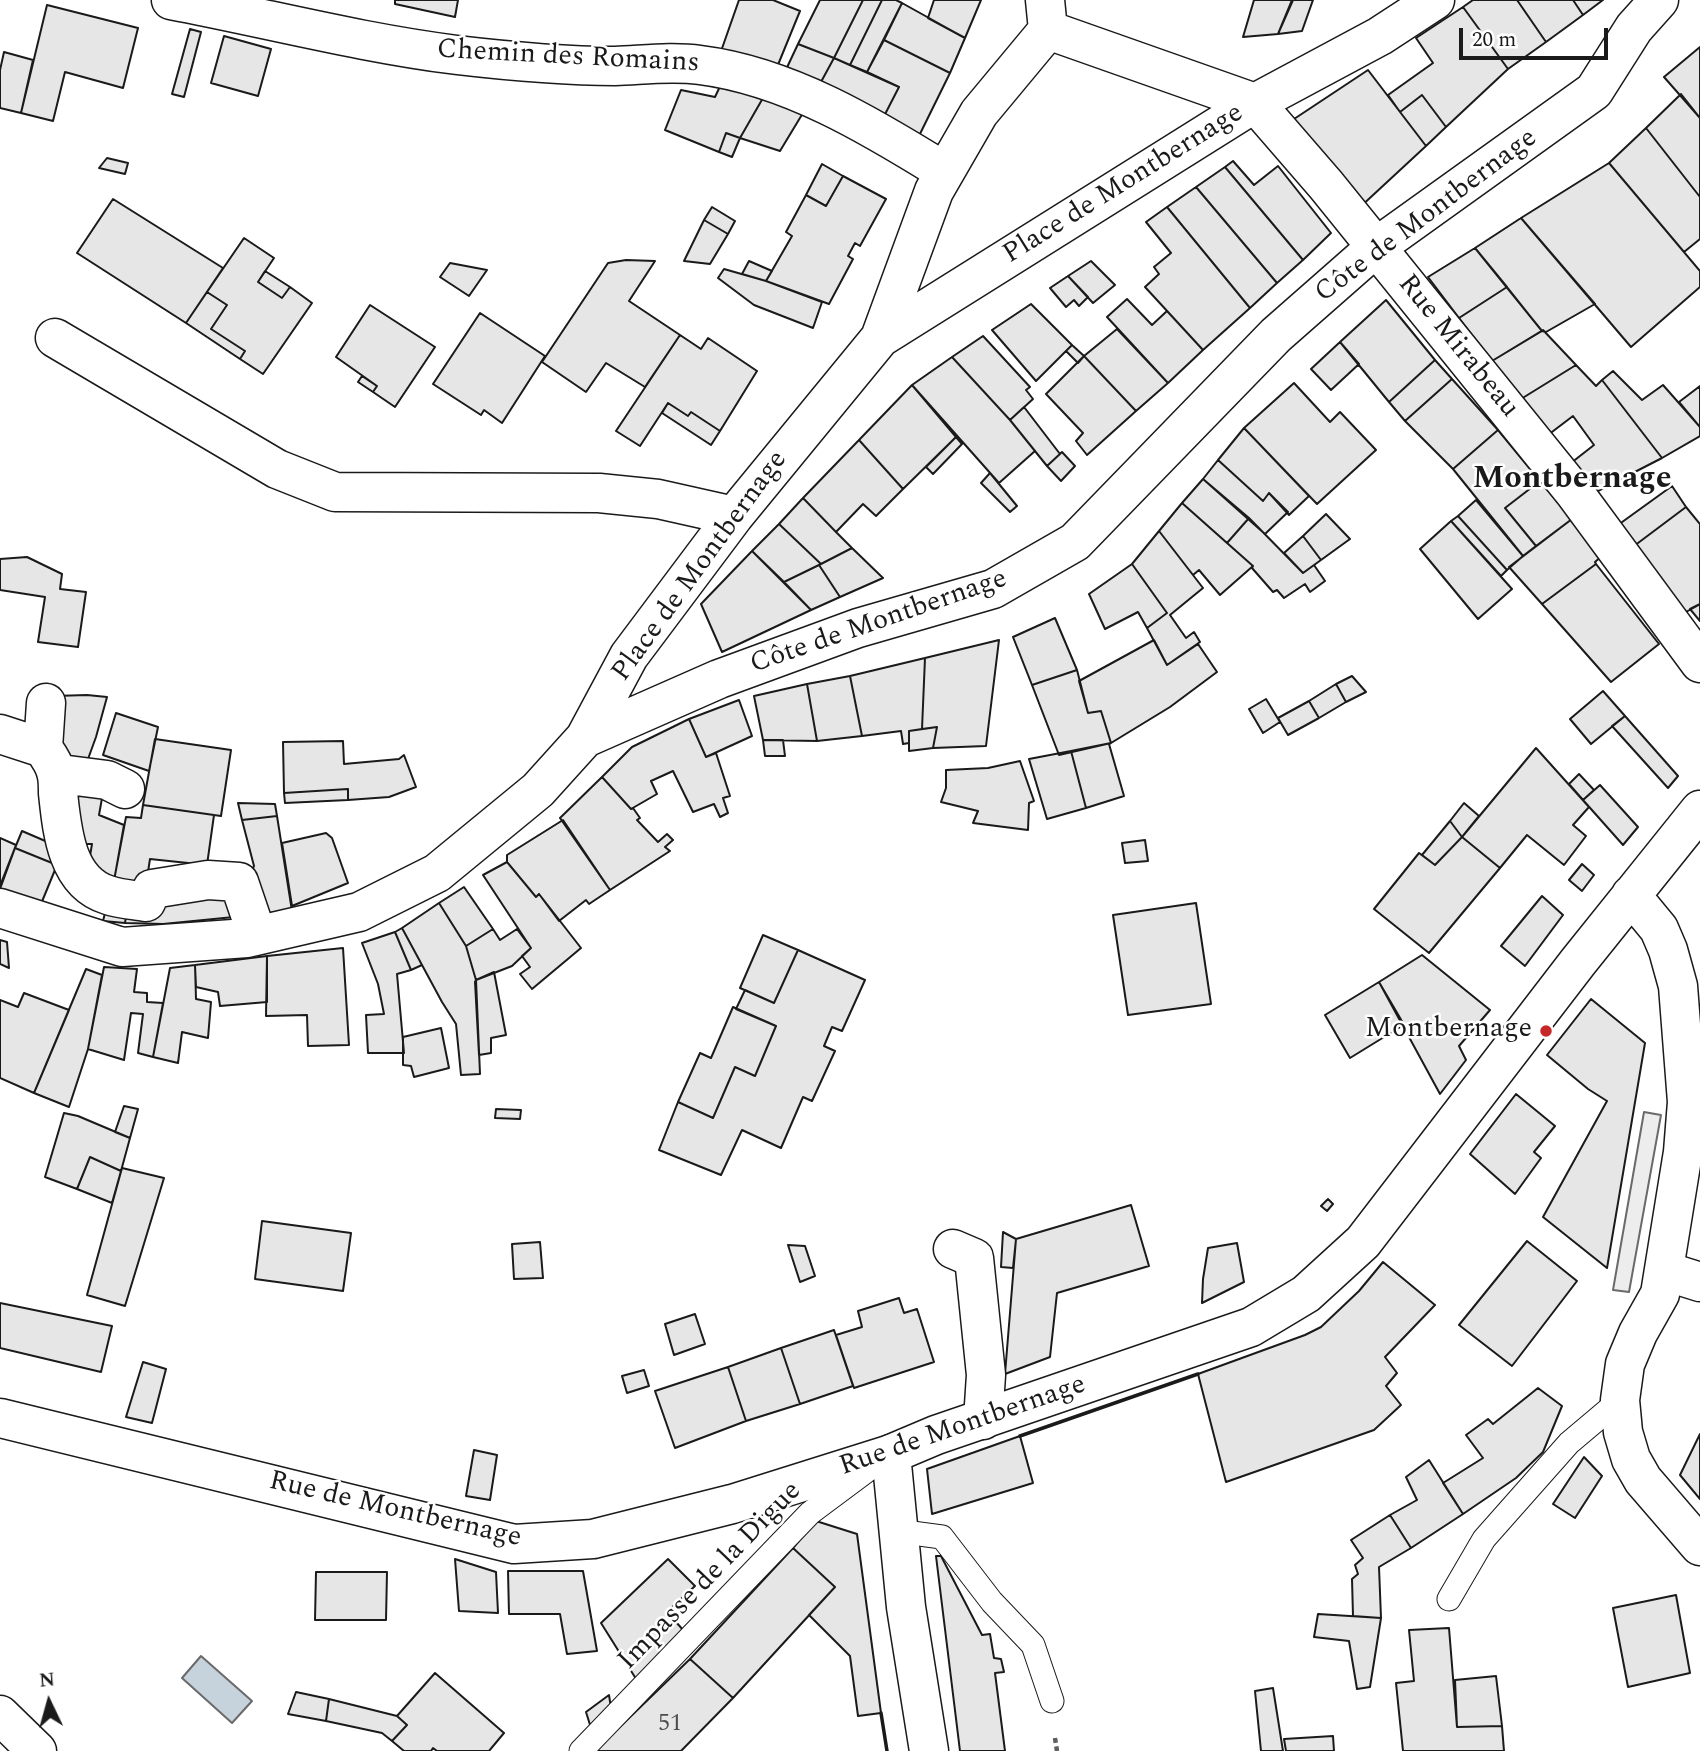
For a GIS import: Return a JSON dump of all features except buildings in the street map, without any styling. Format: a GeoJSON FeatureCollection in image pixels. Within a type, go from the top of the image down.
{"type":"FeatureCollection","features":[{"type":"Feature","properties":{"kind":"street","name":"Chemin des Romains"},"geometry":{"type":"LineString","coordinates":[[171,0],[457,55],[614,66],[684,64],[720,68],[785,87],[821,103],[912,151],[945,172]]}},
{"type":"Feature","properties":{"kind":"street"},"geometry":{"type":"LineString","coordinates":[[1255,103],[1292,80],[1380,36],[1434,0]]}},
{"type":"Feature","properties":{"kind":"street","name":"Côte de Montbernage"},"geometry":{"type":"LineString","coordinates":[[0,908],[122,947],[257,935],[359,912],[437,873],[538,790],[584,738],[719,679],[858,628],[993,589],[1075,542],[1276,335],[1375,248],[1594,91],[1634,27],[1659,0]]}},
{"type":"Feature","properties":{"kind":"street","name":"Place de Montbernage"},"geometry":{"type":"LineString","coordinates":[[880,338],[934,191],[979,113],[1047,15],[1255,103]]}},
{"type":"Feature","properties":{"kind":"street","name":"Place de Montbernage"},"geometry":{"type":"LineString","coordinates":[[584,738],[629,656],[733,516],[880,338],[1255,103]]}},
{"type":"Feature","properties":{"kind":"street","name":"Rue Mirabeau"},"geometry":{"type":"LineString","coordinates":[[1255,103],[1326,185],[1574,492],[1700,663]]}},
{"type":"Feature","properties":{"kind":"street"},"geometry":{"type":"LineString","coordinates":[[55,338],[277,469],[335,492],[608,493],[658,499],[733,516]]}},
{"type":"Feature","properties":{"kind":"street"},"geometry":{"type":"LineString","coordinates":[[47,703],[43,748],[56,771],[64,836],[76,870],[90,885],[107,895],[146,902],[152,889],[208,880],[239,882],[257,935]]}},
{"type":"Feature","properties":{"kind":"street"},"geometry":{"type":"LineString","coordinates":[[0,734],[43,748]]}},
{"type":"Feature","properties":{"kind":"street"},"geometry":{"type":"LineString","coordinates":[[58,789],[68,775],[107,780],[125,789]]}},
{"type":"Feature","properties":{"kind":"street","name":"Rue de Montbernage"},"geometry":{"type":"LineString","coordinates":[[0,1418],[514,1544],[593,1539],[732,1504],[891,1454],[936,1435],[1251,1327],[1306,1294],[1363,1241],[1700,810]]}},
{"type":"Feature","properties":{"kind":"street"},"geometry":{"type":"LineString","coordinates":[[1631,895],[1659,929],[1678,986],[1687,1102],[1683,1152],[1682,1277],[1660,1294],[1638,1333],[1625,1364],[1620,1400],[1623,1432],[1631,1459],[1643,1480],[1700,1546]]}},
{"type":"Feature","properties":{"kind":"street"},"geometry":{"type":"LineString","coordinates":[[968,1245],[986,1375],[983,1420]]}},
{"type":"Feature","properties":{"kind":"street"},"geometry":{"type":"LineString","coordinates":[[891,1454],[906,1607],[929,1751]]}},
{"type":"Feature","properties":{"kind":"street"},"geometry":{"type":"LineString","coordinates":[[0,1715],[37,1751]]}},
{"type":"Feature","properties":{"kind":"lane"},"geometry":{"type":"LineString","coordinates":[[1449,1599],[1484,1539],[1569,1443],[1620,1400]]}},
{"type":"Feature","properties":{"kind":"lane","name":"Impasse de la Digue"},"geometry":{"type":"LineString","coordinates":[[581,1751],[810,1513],[891,1454]]}},
{"type":"Feature","properties":{"kind":"lane"},"geometry":{"type":"LineString","coordinates":[[897,1531],[942,1537],[992,1602],[1033,1645],[1052,1701]]}},
{"type":"Feature","properties":{"kind":"shaded area"},"geometry":{"type":"Polygon","coordinates":[[[1644,1112],[1661,1115],[1629,1292],[1613,1290],[1644,1112]]]}},
{"type":"Feature","properties":{"kind":"shaded area"},"geometry":{"type":"Polygon","coordinates":[[[201,1656],[252,1701],[232,1723],[182,1678],[201,1656]]]}},
{"type":"Feature","properties":{"kind":"wall"},"geometry":{"type":"LineString","coordinates":[[1020,1436],[1198,1374]]}},
{"type":"Feature","properties":{"kind":"wall"},"geometry":{"type":"LineString","coordinates":[[881,1713],[887,1751]]}},
{"type":"Feature","properties":{"kind":"place","name":"Montbernage"},"geometry":{"type":"Point","coordinates":[1546,1031]}},
{"type":"Feature","properties":{"kind":"district","name":"Montbernage"},"geometry":{"type":"Point","coordinates":[1572,481]}}]}
